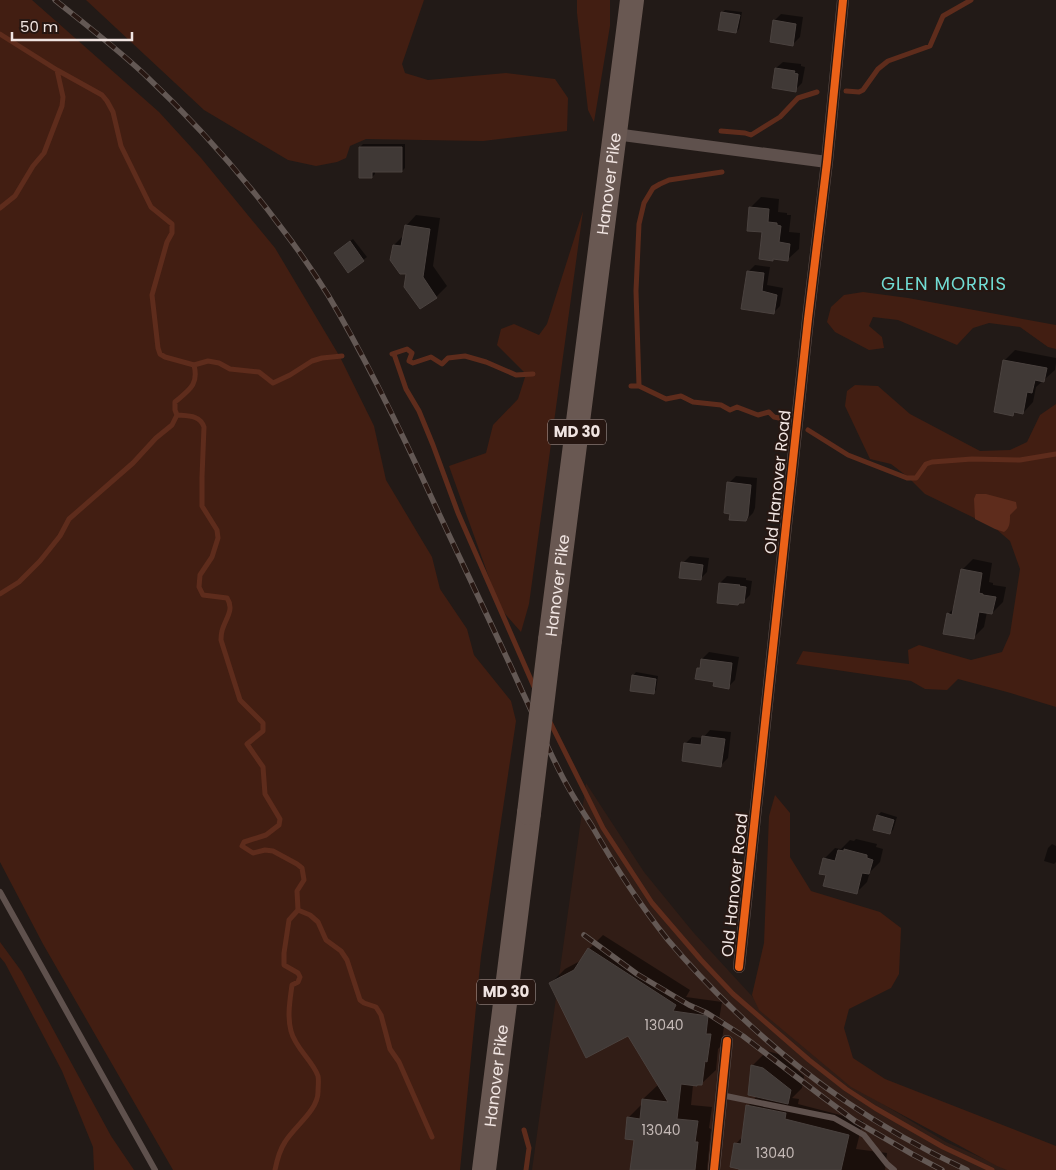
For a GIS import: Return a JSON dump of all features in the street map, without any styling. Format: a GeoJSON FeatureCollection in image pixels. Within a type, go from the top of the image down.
{"type":"FeatureCollection","features":[{"type":"Feature","properties":{"kind":"highway","name":"Hanover Pike"},"geometry":{"type":"LineString","coordinates":[[484,1170],[632,0]]}},
{"type":"Feature","properties":{"kind":"street","name":"Old Hanover Road"},"geometry":{"type":"LineString","coordinates":[[740,968],[843,0]]}},
{"type":"Feature","properties":{"kind":"street"},"geometry":{"type":"LineString","coordinates":[[615,134],[827,162]]}},
{"type":"Feature","properties":{"kind":"street"},"geometry":{"type":"LineString","coordinates":[[714,1170],[727,1041]]}},
{"type":"Feature","properties":{"kind":"lane"},"geometry":{"type":"LineString","coordinates":[[0,892],[155,1170]]}},
{"type":"Feature","properties":{"kind":"lane"},"geometry":{"type":"LineString","coordinates":[[721,1095],[834,1118],[864,1135],[894,1170]]}},
{"type":"Feature","properties":{"kind":"shaded area"},"geometry":{"type":"Polygon","coordinates":[[[0,0],[32,0],[159,112],[201,158],[275,248],[340,357],[374,426],[386,480],[432,557],[440,589],[467,629],[474,655],[511,701],[516,721],[481,956],[460,1170],[173,1170],[43,944],[0,862],[0,0]]]}},
{"type":"Feature","properties":{"kind":"shaded area"},"geometry":{"type":"Polygon","coordinates":[[[86,0],[424,0],[402,64],[405,73],[428,80],[506,73],[555,79],[568,98],[567,131],[483,141],[366,139],[350,146],[346,158],[337,162],[316,166],[288,160],[204,110],[86,0]]]}},
{"type":"Feature","properties":{"kind":"shaded area"},"geometry":{"type":"Polygon","coordinates":[[[577,0],[610,0],[610,26],[594,122],[588,110],[577,0]]]}},
{"type":"Feature","properties":{"kind":"shaded area"},"geometry":{"type":"Polygon","coordinates":[[[583,211],[529,604],[521,632],[500,608],[449,466],[486,453],[493,425],[518,399],[526,374],[497,345],[501,329],[514,324],[539,335],[547,324],[583,211]]]}},
{"type":"Feature","properties":{"kind":"shaded area"},"geometry":{"type":"Polygon","coordinates":[[[863,292],[908,298],[1056,325],[1056,349],[1048,347],[1020,327],[989,323],[973,328],[957,345],[898,320],[873,317],[869,326],[882,337],[884,348],[869,350],[835,332],[827,322],[831,307],[844,295],[863,292]]]}},
{"type":"Feature","properties":{"kind":"shaded area"},"geometry":{"type":"Polygon","coordinates":[[[855,385],[878,386],[910,414],[980,451],[1010,450],[1027,442],[1040,415],[1056,404],[1056,707],[958,679],[947,690],[925,689],[911,681],[796,664],[803,651],[909,664],[908,650],[919,645],[971,660],[1002,652],[1010,634],[1020,569],[1010,541],[995,528],[925,494],[891,464],[870,459],[845,406],[847,391],[855,385]]]}},
{"type":"Feature","properties":{"kind":"shaded area"},"geometry":{"type":"Polygon","coordinates":[[[976,494],[986,494],[1016,502],[1017,508],[1010,515],[1009,527],[1004,532],[975,519],[974,499],[976,494]]]}},
{"type":"Feature","properties":{"kind":"shaded area"},"geometry":{"type":"Polygon","coordinates":[[[586,783],[644,872],[693,932],[750,994],[799,1043],[873,1098],[946,1142],[1009,1170],[532,1170],[586,783]]]}},
{"type":"Feature","properties":{"kind":"shaded area"},"geometry":{"type":"Polygon","coordinates":[[[775,795],[790,813],[790,857],[811,891],[880,912],[901,928],[899,974],[891,988],[849,1009],[844,1028],[853,1058],[885,1079],[1056,1146],[1056,1170],[1007,1170],[997,1166],[851,1087],[759,1010],[752,995],[764,943],[769,816],[775,795]]]}},
{"type":"Feature","properties":{"kind":"shaded area"},"geometry":{"type":"Polygon","coordinates":[[[0,942],[22,972],[111,1136],[134,1170],[94,1170],[93,1147],[62,1071],[5,963],[0,957],[0,942]]]}},
{"type":"Feature","properties":{"kind":"building"},"geometry":{"type":"Polygon","coordinates":[[[721,12],[740,15],[736,33],[718,30],[721,12]]]}},
{"type":"Feature","properties":{"kind":"building"},"geometry":{"type":"Polygon","coordinates":[[[773,20],[796,24],[793,46],[770,42],[773,20]]]}},
{"type":"Feature","properties":{"kind":"building"},"geometry":{"type":"Polygon","coordinates":[[[775,68],[795,71],[794,73],[798,74],[796,92],[772,88],[775,68]]]}},
{"type":"Feature","properties":{"kind":"building"},"geometry":{"type":"Polygon","coordinates":[[[359,147],[402,147],[402,172],[372,172],[372,178],[359,178],[359,147]]]}},
{"type":"Feature","properties":{"kind":"building"},"geometry":{"type":"Polygon","coordinates":[[[749,207],[769,209],[768,222],[777,223],[777,225],[781,226],[779,242],[790,244],[788,261],[759,259],[762,232],[747,231],[749,207]]]}},
{"type":"Feature","properties":{"kind":"building"},"geometry":{"type":"Polygon","coordinates":[[[405,225],[430,229],[423,277],[437,298],[420,309],[404,287],[406,274],[400,274],[390,260],[393,245],[401,246],[405,225]]]}},
{"type":"Feature","properties":{"kind":"building"},"geometry":{"type":"Polygon","coordinates":[[[350,241],[364,261],[348,273],[334,253],[350,241]]]}},
{"type":"Feature","properties":{"kind":"building"},"geometry":{"type":"Polygon","coordinates":[[[747,271],[764,273],[762,291],[777,295],[774,314],[741,309],[747,271]]]}},
{"type":"Feature","properties":{"kind":"building"},"geometry":{"type":"Polygon","coordinates":[[[1003,360],[1047,368],[1044,382],[1035,380],[1032,393],[1027,392],[1023,414],[1014,412],[1013,416],[994,412],[1003,360]]]}},
{"type":"Feature","properties":{"kind":"building"},"geometry":{"type":"Polygon","coordinates":[[[727,482],[751,485],[746,521],[729,520],[730,514],[724,513],[727,482]]]}},
{"type":"Feature","properties":{"kind":"building"},"geometry":{"type":"Polygon","coordinates":[[[681,562],[703,565],[701,580],[679,578],[681,562]]]}},
{"type":"Feature","properties":{"kind":"building"},"geometry":{"type":"Polygon","coordinates":[[[961,569],[982,573],[979,593],[996,597],[992,614],[979,612],[974,639],[943,634],[947,613],[952,615],[961,569]]]}},
{"type":"Feature","properties":{"kind":"building"},"geometry":{"type":"Polygon","coordinates":[[[719,583],[746,587],[744,603],[739,603],[738,605],[717,603],[719,583]]]}},
{"type":"Feature","properties":{"kind":"building"},"geometry":{"type":"Polygon","coordinates":[[[701,659],[732,663],[729,689],[713,686],[714,682],[695,679],[697,668],[700,668],[701,659]]]}},
{"type":"Feature","properties":{"kind":"building"},"geometry":{"type":"Polygon","coordinates":[[[632,675],[656,679],[654,694],[630,691],[632,675]]]}},
{"type":"Feature","properties":{"kind":"building"},"geometry":{"type":"Polygon","coordinates":[[[702,736],[725,739],[721,767],[682,761],[684,743],[701,745],[702,736]]]}},
{"type":"Feature","properties":{"kind":"building"},"geometry":{"type":"Polygon","coordinates":[[[877,815],[894,820],[890,834],[873,830],[877,815]]]}},
{"type":"Feature","properties":{"kind":"building"},"geometry":{"type":"Polygon","coordinates":[[[844,849],[867,855],[867,858],[873,860],[869,874],[862,873],[857,894],[823,886],[826,875],[819,874],[823,858],[835,861],[838,850],[844,851],[844,849]]]}},
{"type":"Feature","properties":{"kind":"building"},"geometry":{"type":"Polygon","coordinates":[[[588,948],[676,1005],[673,1011],[708,1016],[706,1034],[711,1034],[702,1085],[681,1084],[677,1119],[698,1121],[695,1142],[698,1142],[695,1170],[630,1170],[634,1140],[625,1139],[627,1117],[640,1119],[642,1099],[668,1102],[628,1036],[586,1058],[549,983],[574,970],[588,948]]]}},
{"type":"Feature","properties":{"kind":"building"},"geometry":{"type":"Polygon","coordinates":[[[751,1065],[763,1068],[791,1090],[788,1104],[748,1095],[751,1065]]]}},
{"type":"Feature","properties":{"kind":"building"},"geometry":{"type":"Polygon","coordinates":[[[746,1105],[786,1113],[785,1119],[849,1135],[841,1170],[739,1170],[730,1167],[734,1143],[741,1144],[746,1105]]]}},
{"type":"Feature","properties":{"kind":"waterway"},"geometry":{"type":"LineString","coordinates":[[846,91],[859,92],[863,90],[878,69],[888,61],[930,46],[943,16],[971,0]]}},
{"type":"Feature","properties":{"kind":"waterway"},"geometry":{"type":"LineString","coordinates":[[0,34],[57,70],[102,95],[107,101],[113,112],[121,146],[151,207],[172,224],[172,233],[167,242],[152,295],[158,348],[160,354],[165,357],[194,365]]}},
{"type":"Feature","properties":{"kind":"waterway"},"geometry":{"type":"LineString","coordinates":[[0,208],[15,196],[33,166],[44,153],[62,106],[63,97],[57,70]]}},
{"type":"Feature","properties":{"kind":"waterway"},"geometry":{"type":"LineString","coordinates":[[721,131],[751,135],[780,117],[798,98],[817,92]]}},
{"type":"Feature","properties":{"kind":"waterway"},"geometry":{"type":"LineString","coordinates":[[639,386],[636,291],[639,224],[644,203],[653,188],[669,180],[722,172]]}},
{"type":"Feature","properties":{"kind":"waterway"},"geometry":{"type":"LineString","coordinates":[[392,354],[407,349],[412,353],[409,361],[413,363],[431,357],[442,364],[448,358],[465,356],[486,362],[516,375],[533,374]]}},
{"type":"Feature","properties":{"kind":"waterway"},"geometry":{"type":"LineString","coordinates":[[394,354],[406,389],[419,411],[433,445],[458,513],[535,689]]}},
{"type":"Feature","properties":{"kind":"waterway"},"geometry":{"type":"LineString","coordinates":[[194,365],[208,361],[219,363],[230,369],[259,372],[273,383],[312,361],[342,356]]}},
{"type":"Feature","properties":{"kind":"waterway"},"geometry":{"type":"LineString","coordinates":[[177,415],[175,402],[192,386],[195,378],[194,365]]}},
{"type":"Feature","properties":{"kind":"waterway"},"geometry":{"type":"LineString","coordinates":[[631,386],[639,386],[666,399],[681,396],[693,402],[721,405],[730,410],[737,407],[758,415],[769,412],[774,417],[784,419]]}},
{"type":"Feature","properties":{"kind":"waterway"},"geometry":{"type":"LineString","coordinates":[[177,415],[197,418],[204,427],[202,506],[217,530],[218,538],[212,557],[200,575],[199,587],[203,595],[227,598],[229,602],[230,611],[221,634],[221,640],[240,700],[263,723],[263,731],[247,744],[263,767],[265,794],[280,819],[279,825],[266,835],[244,842],[242,846],[253,853],[265,850],[273,851],[297,864],[302,868],[304,880],[297,891],[298,910],[289,920],[284,965],[298,973],[300,977],[298,982],[292,985],[289,1020],[296,1043],[316,1070],[318,1092],[317,1099],[310,1112],[283,1145],[275,1170]]}},
{"type":"Feature","properties":{"kind":"waterway"},"geometry":{"type":"LineString","coordinates":[[0,594],[19,582],[40,561],[60,536],[69,519],[133,463],[156,438],[172,425],[177,415]]}},
{"type":"Feature","properties":{"kind":"waterway"},"geometry":{"type":"LineString","coordinates":[[808,430],[848,455],[907,478],[916,478],[926,464],[932,462],[972,459],[1020,460],[1056,454]]}},
{"type":"Feature","properties":{"kind":"waterway"},"geometry":{"type":"LineString","coordinates":[[549,720],[603,828],[652,903],[733,994],[809,1060],[846,1089],[943,1147],[992,1170]]}},
{"type":"Feature","properties":{"kind":"waterway"},"geometry":{"type":"LineString","coordinates":[[298,910],[310,915],[318,922],[326,940],[341,951],[347,960],[360,1000],[376,1007],[381,1015],[390,1049],[399,1062],[432,1137]]}},
{"type":"Feature","properties":{"kind":"waterway"},"geometry":{"type":"LineString","coordinates":[[524,1130],[529,1148],[526,1170]]}},
{"type":"Feature","properties":{"kind":"railway"},"geometry":{"type":"LineString","coordinates":[[55,0],[132,63],[198,128],[264,206],[317,277],[357,346],[397,425],[564,781],[609,855],[647,913],[668,940],[736,1012],[817,1081],[874,1120],[967,1170]]}},
{"type":"Feature","properties":{"kind":"railway"},"geometry":{"type":"LineString","coordinates":[[584,935],[637,974],[689,1005],[707,1013],[743,1036],[855,1121],[942,1170]]}},
{"type":"Feature","properties":{"kind":"cycle path"},"geometry":{"type":"LineString","coordinates":[[739,967],[843,0]]}},
{"type":"Feature","properties":{"kind":"cycle path"},"geometry":{"type":"LineString","coordinates":[[714,1170],[727,1041]]}},
{"type":"Feature","properties":{"kind":"district","name":"GLEN MORRIS"},"geometry":{"type":"Point","coordinates":[944,284]}}]}
